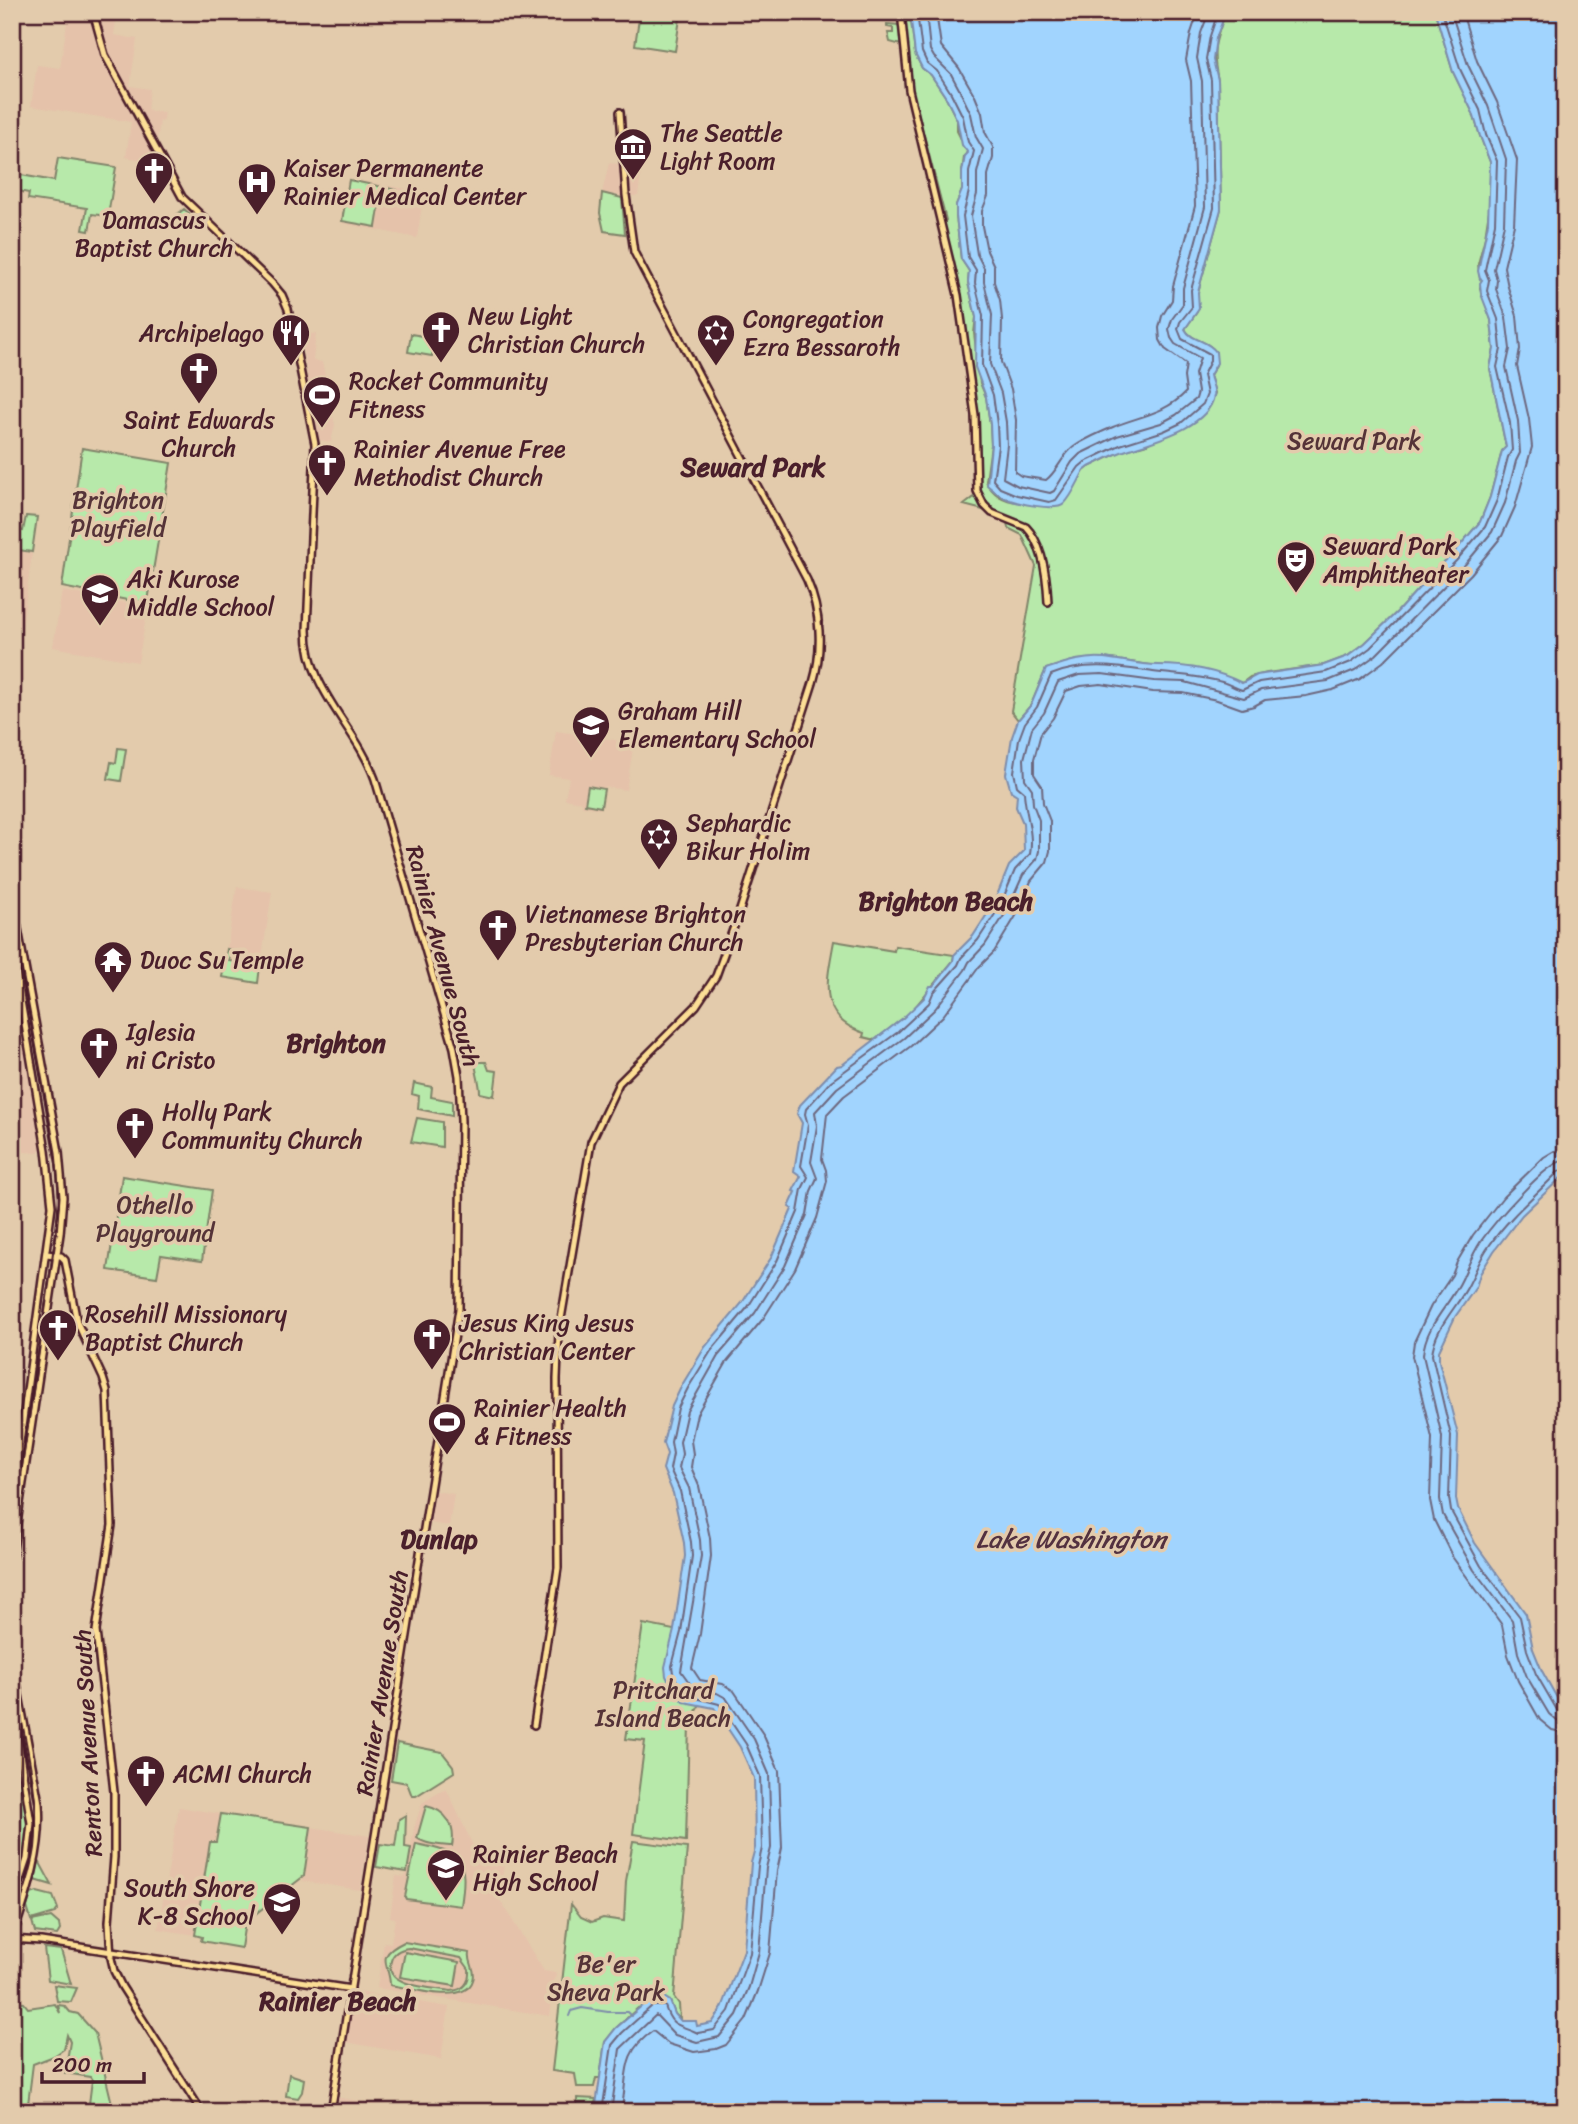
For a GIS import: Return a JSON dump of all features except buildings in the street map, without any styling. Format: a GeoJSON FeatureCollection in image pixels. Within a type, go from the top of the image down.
{"type":"FeatureCollection","features":[{"type":"Feature","properties":{"kind":"main road","name":"Rainier Avenue South"},"geometry":{"type":"LineString","coordinates":[[93,12],[105,55],[182,197],[272,283],[286,304],[314,438],[307,630],[310,660],[325,694],[372,770],[458,1069],[461,1121],[460,1302],[331,2112]]}},
{"type":"Feature","properties":{"kind":"main road"},"geometry":{"type":"LineString","coordinates":[[901,12],[909,90],[958,295],[975,415],[977,491],[984,505],[992,513],[1026,527],[1030,532],[1040,556],[1048,602]]}},
{"type":"Feature","properties":{"kind":"main road"},"geometry":{"type":"LineString","coordinates":[[534,1725],[558,1568],[556,1379],[559,1331],[591,1142],[619,1083],[696,1006],[723,959],[814,677],[819,638],[816,610],[798,562],[634,252],[626,195],[620,111]]}},
{"type":"Feature","properties":{"kind":"main road"},"geometry":{"type":"LineString","coordinates":[[12,897],[59,1152],[63,1206],[12,1557]]}},
{"type":"Feature","properties":{"kind":"main road"},"geometry":{"type":"LineString","coordinates":[[12,947],[52,1190],[47,1254],[12,1501]]}},
{"type":"Feature","properties":{"kind":"main road"},"geometry":{"type":"LineString","coordinates":[[47,1254],[56,1259]]}},
{"type":"Feature","properties":{"kind":"main road","name":"Renton Avenue South"},"geometry":{"type":"LineString","coordinates":[[56,1259],[64,1258],[77,1322],[107,1391],[112,1525],[96,1631],[113,1788],[114,1857],[109,1922],[110,1952],[114,1971],[122,1987],[202,2112]]}},
{"type":"Feature","properties":{"kind":"main road"},"geometry":{"type":"LineString","coordinates":[[12,1657],[40,1812],[35,1864],[12,1939],[351,1989]]}},
{"type":"Feature","properties":{"kind":"main road"},"geometry":{"type":"LineString","coordinates":[[12,1705],[31,1823],[27,1859],[12,1904]]}},
{"type":"Feature","properties":{"kind":"main road"},"geometry":{"type":"LineString","coordinates":[[17,1924],[22,1933],[32,1940]]}},
{"type":"Feature","properties":{"kind":"shaded area"},"geometry":{"type":"Polygon","coordinates":[[[53,12],[117,12],[114,35],[137,39],[130,86],[150,89],[147,110],[164,113],[163,121],[160,121],[154,162],[126,157],[131,122],[31,106],[37,65],[60,68],[67,23],[52,20],[53,12]]]}},
{"type":"Feature","properties":{"kind":"shaded area"},"geometry":{"type":"Polygon","coordinates":[[[609,163],[642,166],[638,196],[602,193],[609,163]]]}},
{"type":"Feature","properties":{"kind":"shaded area"},"geometry":{"type":"Polygon","coordinates":[[[348,179],[424,192],[417,238],[342,223],[348,179]]]}},
{"type":"Feature","properties":{"kind":"shaded area"},"geometry":{"type":"Polygon","coordinates":[[[316,333],[313,360],[322,362],[326,380],[323,405],[331,407],[335,425],[331,442],[319,440],[300,336],[316,333]]]}},
{"type":"Feature","properties":{"kind":"shaded area"},"geometry":{"type":"Polygon","coordinates":[[[12,549],[32,553],[22,628],[17,628],[14,643],[12,643],[12,549]]]}},
{"type":"Feature","properties":{"kind":"shaded area","name":"Aki Kurose Middle School"},"geometry":{"type":"Polygon","coordinates":[[[62,591],[148,607],[138,662],[53,647],[62,591]]]}},
{"type":"Feature","properties":{"kind":"shaded area","name":"Graham Hill Elementary School"},"geometry":{"type":"Polygon","coordinates":[[[556,731],[634,743],[626,790],[605,787],[601,809],[582,806],[582,802],[565,799],[569,778],[549,775],[556,731]]]}},
{"type":"Feature","properties":{"kind":"shaded area"},"geometry":{"type":"Polygon","coordinates":[[[237,887],[272,892],[258,983],[222,977],[237,887]]]}},
{"type":"Feature","properties":{"kind":"shaded area"},"geometry":{"type":"Polygon","coordinates":[[[12,1020],[21,1022],[41,1149],[37,1153],[12,1151],[12,1020]]]}},
{"type":"Feature","properties":{"kind":"shaded area"},"geometry":{"type":"Polygon","coordinates":[[[435,1491],[454,1494],[449,1526],[430,1523],[435,1491]]]}},
{"type":"Feature","properties":{"kind":"shaded area"},"geometry":{"type":"Polygon","coordinates":[[[399,1599],[407,1600],[397,1664],[393,1663],[399,1599]]]}},
{"type":"Feature","properties":{"kind":"shaded area","name":"Rainier Beach High School"},"geometry":{"type":"Polygon","coordinates":[[[446,1788],[477,1854],[505,1858],[499,1899],[544,1971],[556,1973],[550,2016],[377,1988],[384,1942],[391,1943],[395,1918],[390,1917],[396,1876],[405,1877],[407,1872],[414,1828],[422,1803],[446,1788]]]}},
{"type":"Feature","properties":{"kind":"shaded area"},"geometry":{"type":"Polygon","coordinates":[[[179,1807],[221,1814],[216,1843],[210,1842],[195,1935],[158,1929],[179,1807]]]}},
{"type":"Feature","properties":{"kind":"shaded area"},"geometry":{"type":"Polygon","coordinates":[[[311,1827],[369,1836],[360,1890],[303,1881],[311,1827]]]}},
{"type":"Feature","properties":{"kind":"shaded area"},"geometry":{"type":"Polygon","coordinates":[[[352,1991],[449,2007],[441,2059],[345,2042],[352,1991]]]}},
{"type":"Feature","properties":{"kind":"shaded area"},"geometry":{"type":"Polygon","coordinates":[[[336,2097],[421,2112],[333,2112],[336,2097]]]}},
{"type":"Feature","properties":{"kind":"green space"},"geometry":{"type":"Polygon","coordinates":[[[640,12],[681,12],[675,51],[635,45],[640,12]]]}},
{"type":"Feature","properties":{"kind":"green space","name":"Seward Park"},"geometry":{"type":"Polygon","coordinates":[[[903,12],[910,12],[915,54],[922,68],[931,75],[945,96],[957,120],[957,131],[968,153],[964,157],[962,190],[956,205],[956,216],[961,259],[969,271],[968,283],[976,317],[974,333],[980,383],[986,397],[990,424],[991,445],[986,481],[1002,498],[1024,502],[1070,494],[1089,467],[1122,451],[1147,444],[1210,406],[1215,393],[1210,375],[1216,365],[1216,352],[1185,329],[1197,312],[1198,292],[1221,209],[1215,53],[1226,12],[1435,12],[1453,72],[1473,113],[1490,162],[1490,204],[1478,264],[1482,280],[1480,288],[1491,320],[1494,349],[1490,368],[1506,447],[1502,451],[1490,497],[1480,522],[1397,612],[1348,656],[1324,665],[1250,677],[1242,683],[1187,667],[1157,666],[1104,658],[1076,660],[1046,669],[1031,705],[1018,720],[1011,711],[1036,566],[1022,535],[1008,528],[1006,516],[964,505],[973,498],[978,487],[974,399],[943,222],[946,220],[912,89],[903,12]]]}},
{"type":"Feature","properties":{"kind":"green space"},"geometry":{"type":"Polygon","coordinates":[[[887,24],[900,25],[901,45],[890,42],[888,33],[893,33],[893,28],[887,27],[887,24]]]}},
{"type":"Feature","properties":{"kind":"green space"},"geometry":{"type":"Polygon","coordinates":[[[58,158],[116,167],[108,216],[92,214],[89,231],[83,230],[87,208],[28,199],[29,193],[18,191],[21,175],[54,181],[58,158]]]}},
{"type":"Feature","properties":{"kind":"green space"},"geometry":{"type":"Polygon","coordinates":[[[349,180],[397,190],[397,196],[385,194],[382,190],[376,227],[342,221],[349,180]]]}},
{"type":"Feature","properties":{"kind":"green space"},"geometry":{"type":"Polygon","coordinates":[[[602,193],[622,198],[625,234],[604,231],[600,213],[602,193]]]}},
{"type":"Feature","properties":{"kind":"green space"},"geometry":{"type":"Polygon","coordinates":[[[184,209],[198,221],[194,228],[168,222],[184,209]]]}},
{"type":"Feature","properties":{"kind":"green space"},"geometry":{"type":"Polygon","coordinates":[[[411,334],[435,338],[432,356],[408,352],[411,334]]]}},
{"type":"Feature","properties":{"kind":"green space","name":"Brighton Playfield"},"geometry":{"type":"Polygon","coordinates":[[[82,448],[171,463],[148,601],[137,602],[62,587],[82,448]]]}},
{"type":"Feature","properties":{"kind":"green space"},"geometry":{"type":"Polygon","coordinates":[[[26,516],[37,517],[32,552],[12,549],[12,529],[23,531],[26,516]]]}},
{"type":"Feature","properties":{"kind":"green space"},"geometry":{"type":"Polygon","coordinates":[[[118,748],[126,749],[121,781],[108,779],[111,762],[116,763],[118,748]]]}},
{"type":"Feature","properties":{"kind":"green space"},"geometry":{"type":"Polygon","coordinates":[[[588,786],[604,789],[601,807],[585,804],[588,786]]]}},
{"type":"Feature","properties":{"kind":"green space"},"geometry":{"type":"Polygon","coordinates":[[[834,941],[894,951],[895,946],[954,955],[953,961],[911,1012],[875,1040],[863,1037],[864,1033],[849,1026],[838,1017],[832,1007],[828,996],[828,983],[834,941]]]}},
{"type":"Feature","properties":{"kind":"green space"},"geometry":{"type":"Polygon","coordinates":[[[227,949],[231,950],[229,961],[260,966],[258,983],[222,977],[227,949]]]}},
{"type":"Feature","properties":{"kind":"green space"},"geometry":{"type":"Polygon","coordinates":[[[475,1062],[486,1062],[489,1070],[497,1071],[494,1096],[480,1093],[475,1062]]]}},
{"type":"Feature","properties":{"kind":"green space"},"geometry":{"type":"Polygon","coordinates":[[[414,1083],[432,1087],[431,1097],[452,1101],[452,1116],[418,1109],[419,1096],[412,1094],[414,1083]]]}},
{"type":"Feature","properties":{"kind":"green space"},"geometry":{"type":"Polygon","coordinates":[[[417,1118],[442,1122],[442,1147],[411,1142],[417,1118]]]}},
{"type":"Feature","properties":{"kind":"green space","name":"Othello Playground"},"geometry":{"type":"Polygon","coordinates":[[[122,1176],[212,1190],[202,1261],[161,1255],[157,1277],[108,1270],[122,1176]]]}},
{"type":"Feature","properties":{"kind":"green space","name":"Pritchard Island Beach"},"geometry":{"type":"Polygon","coordinates":[[[643,1624],[674,1630],[699,1706],[689,1723],[686,1841],[633,1834],[645,1741],[626,1739],[643,1624]]]}},
{"type":"Feature","properties":{"kind":"green space"},"geometry":{"type":"Polygon","coordinates":[[[397,1743],[442,1752],[453,1766],[454,1772],[412,1796],[407,1783],[391,1780],[397,1743]]]}},
{"type":"Feature","properties":{"kind":"green space"},"geometry":{"type":"Polygon","coordinates":[[[12,1781],[19,1782],[27,1827],[26,1850],[18,1869],[12,1853],[12,1781]]]}},
{"type":"Feature","properties":{"kind":"green space"},"geometry":{"type":"Polygon","coordinates":[[[426,1806],[439,1811],[448,1820],[452,1832],[452,1846],[429,1843],[417,1838],[426,1806]]]}},
{"type":"Feature","properties":{"kind":"green space"},"geometry":{"type":"Polygon","coordinates":[[[221,1814],[311,1827],[304,1876],[245,1922],[241,1948],[201,1941],[202,1937],[195,1935],[210,1842],[216,1842],[221,1814]]]}},
{"type":"Feature","properties":{"kind":"green space"},"geometry":{"type":"Polygon","coordinates":[[[406,1815],[405,1847],[411,1848],[407,1872],[376,1867],[380,1844],[395,1846],[399,1819],[406,1815]]]}},
{"type":"Feature","properties":{"kind":"green space","name":"Be'er Sheva Park"},"geometry":{"type":"Polygon","coordinates":[[[633,1841],[687,1848],[674,1997],[679,2004],[680,2019],[670,2001],[638,2008],[605,2042],[600,2078],[596,2078],[594,2087],[577,2087],[575,2074],[552,2071],[571,1904],[581,1917],[592,1922],[603,1918],[624,1921],[626,1881],[633,1841]]]}},
{"type":"Feature","properties":{"kind":"green space"},"geometry":{"type":"Polygon","coordinates":[[[416,1844],[444,1851],[459,1861],[464,1878],[461,1906],[406,1899],[416,1844]]]}},
{"type":"Feature","properties":{"kind":"green space"},"geometry":{"type":"Polygon","coordinates":[[[39,1861],[52,1885],[35,1880],[39,1861]]]}},
{"type":"Feature","properties":{"kind":"green space"},"geometry":{"type":"Polygon","coordinates":[[[37,1892],[53,1896],[58,1909],[55,1913],[31,1920],[27,1907],[31,1894],[37,1892]]]}},
{"type":"Feature","properties":{"kind":"green space"},"geometry":{"type":"Polygon","coordinates":[[[51,1917],[59,1924],[57,1935],[35,1932],[32,1921],[51,1917]]]}},
{"type":"Feature","properties":{"kind":"green space"},"geometry":{"type":"Polygon","coordinates":[[[404,1942],[470,1953],[473,1980],[468,1988],[449,1994],[390,1985],[385,1961],[394,1947],[404,1942]],[[406,1948],[393,1955],[391,1970],[402,1981],[412,1985],[451,1991],[463,1987],[468,1978],[469,1969],[461,1958],[406,1948]]]}},
{"type":"Feature","properties":{"kind":"green space"},"geometry":{"type":"Polygon","coordinates":[[[44,1948],[61,1950],[71,1984],[48,1980],[44,1948]]]}},
{"type":"Feature","properties":{"kind":"green space"},"geometry":{"type":"Polygon","coordinates":[[[405,1952],[459,1962],[455,1986],[400,1977],[405,1952]]]}},
{"type":"Feature","properties":{"kind":"green space"},"geometry":{"type":"Polygon","coordinates":[[[54,1985],[77,1988],[71,2002],[57,2001],[54,1985]]]}},
{"type":"Feature","properties":{"kind":"green space"},"geometry":{"type":"Polygon","coordinates":[[[15,2002],[24,2003],[28,2008],[55,2004],[60,2013],[58,2005],[78,2014],[95,2033],[114,2112],[88,2112],[92,2080],[90,2077],[65,2073],[70,2042],[67,2035],[64,2049],[33,2064],[27,2112],[12,2112],[12,2005],[15,2002]]]}},
{"type":"Feature","properties":{"kind":"green space"},"geometry":{"type":"Polygon","coordinates":[[[289,2074],[304,2079],[298,2098],[286,2096],[289,2074]]]}},
{"type":"Feature","properties":{"kind":"green space"},"geometry":{"type":"Polygon","coordinates":[[[577,2098],[596,2099],[594,2108],[574,2111],[577,2098]]]}},
{"type":"Feature","properties":{"kind":"water"},"geometry":{"type":"Polygon","coordinates":[[[910,12],[1226,12],[1216,38],[1213,60],[1218,80],[1221,209],[1198,292],[1199,309],[1185,329],[1216,352],[1217,363],[1210,375],[1214,396],[1201,417],[1189,426],[1089,467],[1060,506],[1044,507],[1017,502],[1002,497],[987,485],[990,424],[986,397],[975,367],[976,317],[968,282],[969,271],[961,259],[956,216],[965,156],[968,153],[962,145],[957,120],[945,96],[931,75],[922,68],[915,54],[910,12]]]}},
{"type":"Feature","properties":{"kind":"water","name":"Lake Washington"},"geometry":{"type":"Polygon","coordinates":[[[1435,12],[1566,12],[1566,1173],[1522,1215],[1494,1251],[1480,1274],[1476,1287],[1455,1317],[1439,1351],[1439,1361],[1458,1435],[1458,1509],[1475,1543],[1526,1614],[1533,1649],[1566,1714],[1566,2112],[595,2112],[605,2042],[616,2028],[651,1998],[664,1997],[670,2001],[681,2021],[696,2021],[697,2026],[712,2023],[722,2008],[744,1950],[751,1863],[755,1848],[754,1778],[740,1747],[714,1708],[684,1702],[666,1676],[665,1667],[674,1630],[685,1556],[673,1493],[663,1469],[667,1454],[663,1443],[672,1406],[682,1385],[705,1347],[742,1303],[771,1258],[792,1209],[789,1207],[796,1192],[793,1191],[801,1176],[794,1171],[802,1123],[797,1114],[800,1105],[837,1066],[842,1065],[903,1018],[924,998],[930,986],[933,986],[953,961],[954,955],[973,936],[993,905],[1009,866],[1024,851],[1023,823],[1016,807],[1017,795],[1011,791],[1006,774],[1012,737],[1018,720],[1031,705],[1046,669],[1082,659],[1104,658],[1201,669],[1242,683],[1257,675],[1324,665],[1348,656],[1397,612],[1451,556],[1480,522],[1490,497],[1502,451],[1506,447],[1490,368],[1494,349],[1491,320],[1481,294],[1482,280],[1478,271],[1488,223],[1490,162],[1473,113],[1453,72],[1435,12]]]}},
{"type":"Feature","properties":{"kind":"waterway"},"geometry":{"type":"LineString","coordinates":[[569,2016],[571,2011],[582,2008],[627,2012],[631,2016]]}},
{"type":"Feature","properties":{"kind":"tram line"},"geometry":{"type":"LineString","coordinates":[[12,919],[57,1169],[59,1202],[12,1536]]}},
{"type":"Feature","properties":{"kind":"tram line"},"geometry":{"type":"LineString","coordinates":[[12,1673],[33,1784],[36,1827],[31,1868],[12,1925]]}},
{"type":"Feature","properties":{"kind":"place","name":"The Seattle Light Room"},"geometry":{"type":"Point","coordinates":[633,181]}},
{"type":"Feature","properties":{"kind":"place","name":"Damascus Baptist Church"},"geometry":{"type":"Point","coordinates":[154,205]}},
{"type":"Feature","properties":{"kind":"place","name":"Kaiser Permanente Rainier Medical Center"},"geometry":{"type":"Point","coordinates":[257,216]}},
{"type":"Feature","properties":{"kind":"place","name":"New Light Christian Church"},"geometry":{"type":"Point","coordinates":[441,364]}},
{"type":"Feature","properties":{"kind":"place","name":"Archipelago"},"geometry":{"type":"Point","coordinates":[291,367]}},
{"type":"Feature","properties":{"kind":"place","name":"Congregation Ezra Bessaroth"},"geometry":{"type":"Point","coordinates":[716,367]}},
{"type":"Feature","properties":{"kind":"place","name":"Saint Edwards Church"},"geometry":{"type":"Point","coordinates":[199,405]}},
{"type":"Feature","properties":{"kind":"place","name":"Rocket Community Fitness"},"geometry":{"type":"Point","coordinates":[322,429]}},
{"type":"Feature","properties":{"kind":"place","name":"Rainier Avenue Free Methodist Church"},"geometry":{"type":"Point","coordinates":[327,497]}},
{"type":"Feature","properties":{"kind":"place","name":"Seward Park Amphitheater"},"geometry":{"type":"Point","coordinates":[1296,594]}},
{"type":"Feature","properties":{"kind":"place","name":"Aki Kurose Middle School"},"geometry":{"type":"Point","coordinates":[100,627]}},
{"type":"Feature","properties":{"kind":"place","name":"Graham Hill Elementary School"},"geometry":{"type":"Point","coordinates":[591,759]}},
{"type":"Feature","properties":{"kind":"place","name":"Sephardic Bikur Holim"},"geometry":{"type":"Point","coordinates":[659,871]}},
{"type":"Feature","properties":{"kind":"place","name":"Vietnamese Brighton Presbyterian Church"},"geometry":{"type":"Point","coordinates":[498,962]}},
{"type":"Feature","properties":{"kind":"place","name":"Duoc Su Temple"},"geometry":{"type":"Point","coordinates":[113,994]}},
{"type":"Feature","properties":{"kind":"place","name":"Iglesia ni Cristo"},"geometry":{"type":"Point","coordinates":[99,1080]}},
{"type":"Feature","properties":{"kind":"place","name":"Holly Park Community Church"},"geometry":{"type":"Point","coordinates":[135,1160]}},
{"type":"Feature","properties":{"kind":"place","name":"Rosehill Missionary Baptist Church"},"geometry":{"type":"Point","coordinates":[58,1362]}},
{"type":"Feature","properties":{"kind":"place","name":"Jesus King Jesus Christian Center"},"geometry":{"type":"Point","coordinates":[432,1371]}},
{"type":"Feature","properties":{"kind":"place","name":"Rainier Health & Fitness"},"geometry":{"type":"Point","coordinates":[447,1456]}},
{"type":"Feature","properties":{"kind":"place","name":"ACMI Church"},"geometry":{"type":"Point","coordinates":[146,1808]}},
{"type":"Feature","properties":{"kind":"place","name":"Rainier Beach High School"},"geometry":{"type":"Point","coordinates":[446,1902]}},
{"type":"Feature","properties":{"kind":"place","name":"South Shore K-8 School"},"geometry":{"type":"Point","coordinates":[282,1936]}},
{"type":"Feature","properties":{"kind":"district","name":"Seward Park"},"geometry":{"type":"Point","coordinates":[753,467]}},
{"type":"Feature","properties":{"kind":"district","name":"Brighton Beach"},"geometry":{"type":"Point","coordinates":[946,901]}},
{"type":"Feature","properties":{"kind":"district","name":"Brighton"},"geometry":{"type":"Point","coordinates":[336,1043]}},
{"type":"Feature","properties":{"kind":"district","name":"Dunlap"},"geometry":{"type":"Point","coordinates":[439,1539]}},
{"type":"Feature","properties":{"kind":"district","name":"Rainier Beach"},"geometry":{"type":"Point","coordinates":[338,2001]}}]}
